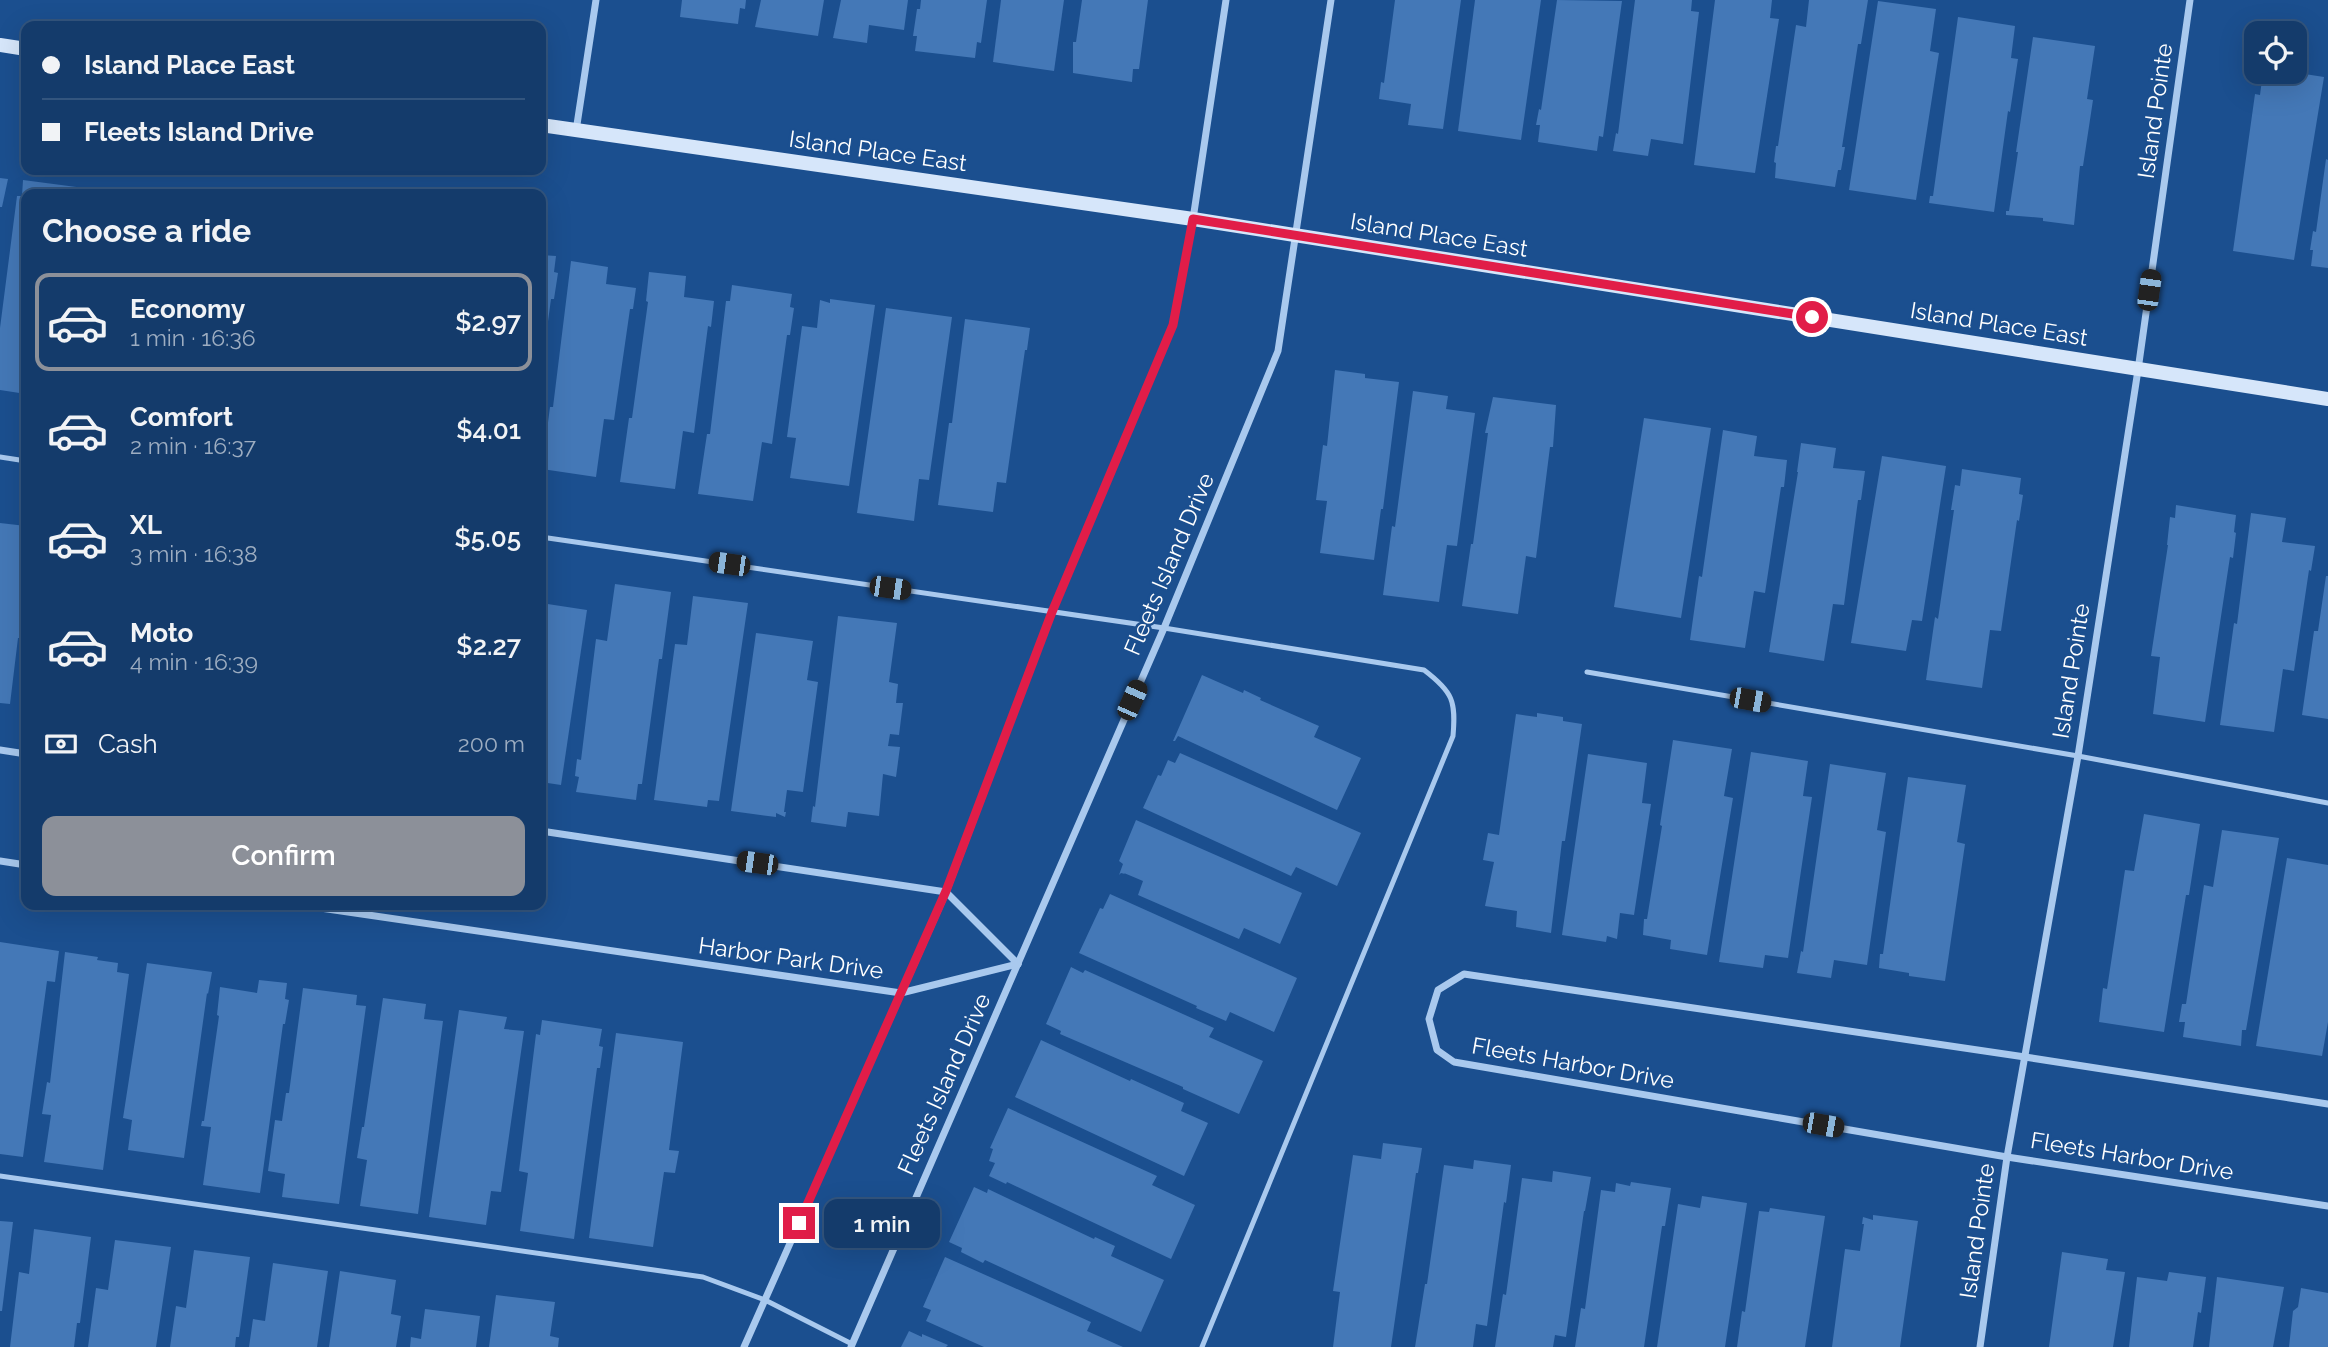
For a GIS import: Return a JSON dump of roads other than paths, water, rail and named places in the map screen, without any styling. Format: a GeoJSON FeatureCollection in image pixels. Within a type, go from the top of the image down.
{"type":"FeatureCollection","features":[{"type":"Feature","properties":{"kind":"street"},"geometry":{"type":"LineString","coordinates":[[576,131],[596,0]]}},
{"type":"Feature","properties":{"kind":"street"},"geometry":{"type":"LineString","coordinates":[[744,1347],[946,891],[1052,612],[1173,325],[1193,219],[1226,0]]}},
{"type":"Feature","properties":{"kind":"street","name":"Fleets Island Drive"},"geometry":{"type":"LineString","coordinates":[[851,1346],[1164,628],[1278,351],[1331,0]]}},
{"type":"Feature","properties":{"kind":"street","name":"Island Pointe"},"geometry":{"type":"LineString","coordinates":[[1980,1347],[2007,1157],[2078,756],[2138,370],[2190,0]]}},
{"type":"Feature","properties":{"kind":"street"},"geometry":{"type":"LineString","coordinates":[[0,46],[21,48]]}},
{"type":"Feature","properties":{"kind":"street","name":"Island Place East"},"geometry":{"type":"LineString","coordinates":[[546,126],[1193,219],[2328,399]]}},
{"type":"Feature","properties":{"kind":"street"},"geometry":{"type":"LineString","coordinates":[[0,750],[21,753]]}},
{"type":"Feature","properties":{"kind":"street"},"geometry":{"type":"LineString","coordinates":[[546,832],[946,891],[1018,964]]}},
{"type":"Feature","properties":{"kind":"street"},"geometry":{"type":"LineString","coordinates":[[0,861],[21,863]]}},
{"type":"Feature","properties":{"kind":"street","name":"Harbor Park Drive"},"geometry":{"type":"LineString","coordinates":[[334,910],[901,993],[1018,964]]}},
{"type":"Feature","properties":{"kind":"street","name":"Fleets Harbor Drive"},"geometry":{"type":"LineString","coordinates":[[2328,1104],[1464,974],[1438,990],[1429,1019],[1437,1049],[1454,1062],[2007,1157],[2328,1206]]}},
{"type":"Feature","properties":{"kind":"lane"},"geometry":{"type":"LineString","coordinates":[[0,457],[21,460]]}},
{"type":"Feature","properties":{"kind":"lane"},"geometry":{"type":"LineString","coordinates":[[546,538],[1164,628],[1424,670],[1445,686],[1455,710],[1453,737],[1202,1347]]}},
{"type":"Feature","properties":{"kind":"lane"},"geometry":{"type":"LineString","coordinates":[[1587,672],[2078,756],[2328,803]]}},
{"type":"Feature","properties":{"kind":"lane"},"geometry":{"type":"LineString","coordinates":[[0,1176],[703,1277],[765,1300],[851,1346]]}}]}
